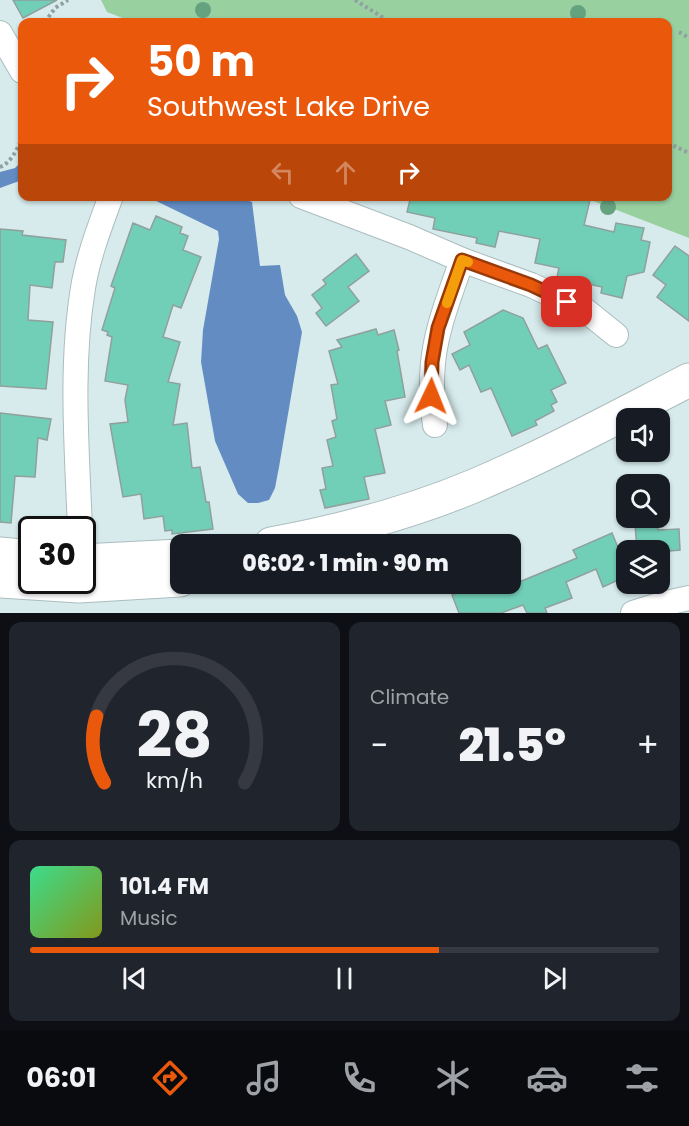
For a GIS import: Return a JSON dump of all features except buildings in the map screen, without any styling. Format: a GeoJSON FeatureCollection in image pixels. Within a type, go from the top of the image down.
{"type":"FeatureCollection","features":[{"type":"Feature","properties":{"kind":"street"},"geometry":{"type":"LineString","coordinates":[[0,33],[18,64]]}},
{"type":"Feature","properties":{"kind":"street"},"geometry":{"type":"LineString","coordinates":[[80,516],[76,405],[77,338],[83,286],[109,201]]}},
{"type":"Feature","properties":{"kind":"street"},"geometry":{"type":"LineString","coordinates":[[314,201],[531,285],[585,310],[616,335]]}},
{"type":"Feature","properties":{"kind":"street"},"geometry":{"type":"LineString","coordinates":[[435,425],[431,396],[432,362],[438,328],[462,260]]}},
{"type":"Feature","properties":{"kind":"street"},"geometry":{"type":"LineString","coordinates":[[318,534],[365,524],[475,486],[538,457],[689,380]]}},
{"type":"Feature","properties":{"kind":"street"},"geometry":{"type":"LineString","coordinates":[[670,410],[689,401]]}},
{"type":"Feature","properties":{"kind":"street"},"geometry":{"type":"LineString","coordinates":[[397,534],[465,511],[616,437]]}},
{"type":"Feature","properties":{"kind":"street"},"geometry":{"type":"LineString","coordinates":[[0,554],[18,556]]}},
{"type":"Feature","properties":{"kind":"street"},"geometry":{"type":"LineString","coordinates":[[96,573],[170,558]]}},
{"type":"Feature","properties":{"kind":"street"},"geometry":{"type":"LineString","coordinates":[[96,577],[170,580]]}},
{"type":"Feature","properties":{"kind":"street"},"geometry":{"type":"LineString","coordinates":[[0,581],[18,580]]}},
{"type":"Feature","properties":{"kind":"street"},"geometry":{"type":"LineString","coordinates":[[633,613],[689,598]]}},
{"type":"Feature","properties":{"kind":"path"},"geometry":{"type":"LineString","coordinates":[[48,18],[55,8],[68,0]]}},
{"type":"Feature","properties":{"kind":"path"},"geometry":{"type":"LineString","coordinates":[[355,0],[384,18]]}},
{"type":"Feature","properties":{"kind":"path"},"geometry":{"type":"LineString","coordinates":[[679,32],[689,38]]}},
{"type":"Feature","properties":{"kind":"path"},"geometry":{"type":"LineString","coordinates":[[672,145],[689,153]]}},
{"type":"Feature","properties":{"kind":"path"},"geometry":{"type":"LineString","coordinates":[[0,167],[12,158],[18,147]]}},
{"type":"Feature","properties":{"kind":"green space"},"geometry":{"type":"Polygon","coordinates":[[[101,0],[689,0],[689,238],[593,201],[672,201],[672,18],[123,18],[107,12],[101,0]]]}},
{"type":"Feature","properties":{"kind":"water"},"geometry":{"type":"Polygon","coordinates":[[[18,165],[18,181],[0,188],[0,172],[18,165]]]}},
{"type":"Feature","properties":{"kind":"water"},"geometry":{"type":"Polygon","coordinates":[[[156,201],[252,202],[260,266],[280,265],[285,295],[297,316],[302,332],[275,488],[269,500],[258,503],[248,503],[238,494],[215,441],[201,362],[203,330],[219,239],[218,231],[156,201]]]}},
{"type":"Feature","properties":{"kind":"slow traffic"},"geometry":{"type":"LineString","coordinates":[[447,303],[462,260],[468,262]]}},
{"type":"Feature","properties":{"kind":"route"},"geometry":{"type":"LineString","coordinates":[[431,396],[432,362],[438,328],[462,260],[531,285],[567,302]]}}]}
